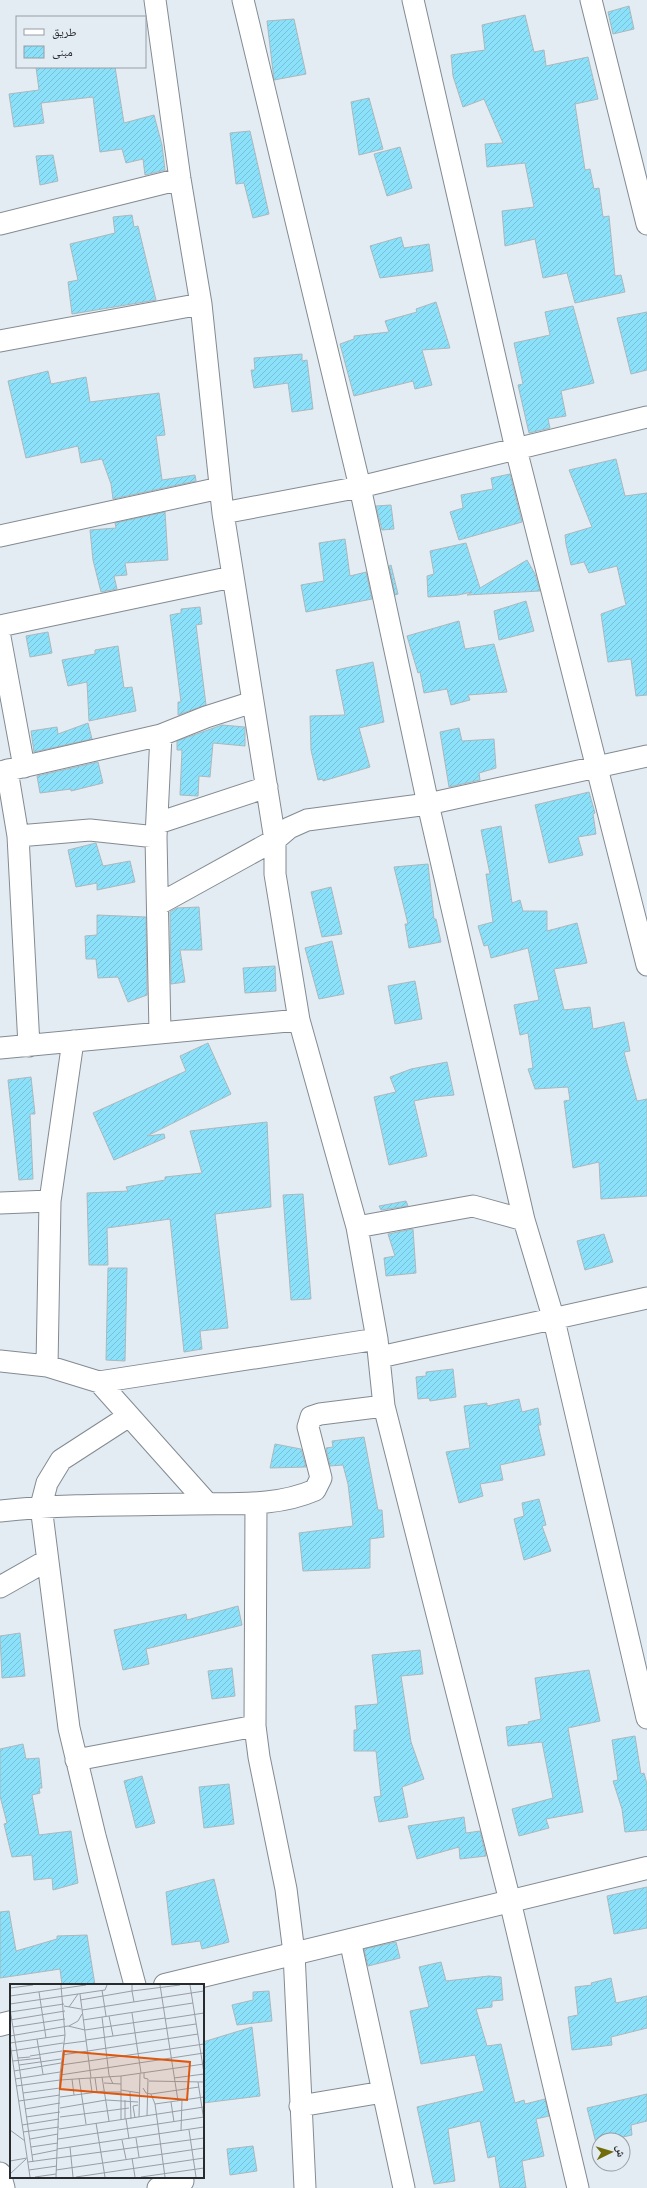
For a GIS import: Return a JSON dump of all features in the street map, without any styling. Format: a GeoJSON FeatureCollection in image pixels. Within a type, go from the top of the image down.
{"type":"FeatureCollection","features":[{"type":"Feature","properties":{"kind":"street"},"geometry":{"type":"LineString","coordinates":[[155,0],[180,179],[201,304],[220,488],[232,577],[267,786],[275,840],[276,874],[299,1020],[357,1227],[378,1348],[384,1406],[510,1901],[578,2188]]}},
{"type":"Feature","properties":{"kind":"street"},"geometry":{"type":"LineString","coordinates":[[243,0],[360,487],[428,804],[524,1220],[554,1320],[647,1718]]}},
{"type":"Feature","properties":{"kind":"street"},"geometry":{"type":"LineString","coordinates":[[413,0],[516,449],[647,965]]}},
{"type":"Feature","properties":{"kind":"street"},"geometry":{"type":"LineString","coordinates":[[591,0],[647,224]]}},
{"type":"Feature","properties":{"kind":"street"},"geometry":{"type":"LineString","coordinates":[[0,224],[180,179]]}},
{"type":"Feature","properties":{"kind":"street"},"geometry":{"type":"LineString","coordinates":[[0,341],[201,304]]}},
{"type":"Feature","properties":{"kind":"street"},"geometry":{"type":"LineString","coordinates":[[223,513],[360,487],[647,417]]}},
{"type":"Feature","properties":{"kind":"street"},"geometry":{"type":"LineString","coordinates":[[0,536],[220,488]]}},
{"type":"Feature","properties":{"kind":"street"},"geometry":{"type":"LineString","coordinates":[[0,626],[232,577]]}},
{"type":"Feature","properties":{"kind":"street"},"geometry":{"type":"LineString","coordinates":[[0,636],[10,770],[18,836],[29,1046]]}},
{"type":"Feature","properties":{"kind":"street"},"geometry":{"type":"LineString","coordinates":[[10,770],[161,735],[206,717],[253,702]]}},
{"type":"Feature","properties":{"kind":"street"},"geometry":{"type":"LineString","coordinates":[[160,1033],[157,830],[161,735]]}},
{"type":"Feature","properties":{"kind":"street"},"geometry":{"type":"LineString","coordinates":[[159,904],[275,840],[289,828],[307,820],[428,804],[647,756]]}},
{"type":"Feature","properties":{"kind":"street"},"geometry":{"type":"LineString","coordinates":[[18,836],[90,830],[157,830],[267,786]]}},
{"type":"Feature","properties":{"kind":"street"},"geometry":{"type":"LineString","coordinates":[[0,1048],[299,1020]]}},
{"type":"Feature","properties":{"kind":"street"},"geometry":{"type":"LineString","coordinates":[[47,1366],[50,1201],[73,1041]]}},
{"type":"Feature","properties":{"kind":"street"},"geometry":{"type":"LineString","coordinates":[[0,1203],[50,1201]]}},
{"type":"Feature","properties":{"kind":"street"},"geometry":{"type":"LineString","coordinates":[[357,1227],[473,1206],[524,1220]]}},
{"type":"Feature","properties":{"kind":"street"},"geometry":{"type":"LineString","coordinates":[[0,1361],[47,1366],[99,1382],[378,1348],[554,1320],[647,1298]]}},
{"type":"Feature","properties":{"kind":"street"},"geometry":{"type":"LineString","coordinates":[[99,1382],[207,1503]]}},
{"type":"Feature","properties":{"kind":"street"},"geometry":{"type":"LineString","coordinates":[[0,1511],[41,1506],[207,1503],[256,1504],[299,1497],[315,1490],[320,1478],[308,1427],[311,1418],[320,1414],[384,1406]]}},
{"type":"Feature","properties":{"kind":"street"},"geometry":{"type":"LineString","coordinates":[[129,1416],[61,1460],[47,1484],[41,1506],[46,1561],[69,1728],[135,1984]]}},
{"type":"Feature","properties":{"kind":"street"},"geometry":{"type":"LineString","coordinates":[[256,1504],[255,1726],[259,1757],[286,1889],[294,1954],[305,2188]]}},
{"type":"Feature","properties":{"kind":"street"},"geometry":{"type":"LineString","coordinates":[[0,1588],[46,1561]]}},
{"type":"Feature","properties":{"kind":"street"},"geometry":{"type":"LineString","coordinates":[[76,1760],[255,1726]]}},
{"type":"Feature","properties":{"kind":"street"},"geometry":{"type":"LineString","coordinates":[[169,1984],[647,1868]]}},
{"type":"Feature","properties":{"kind":"street"},"geometry":{"type":"LineString","coordinates":[[350,1940],[404,2188]]}},
{"type":"Feature","properties":{"kind":"street"},"geometry":{"type":"LineString","coordinates":[[0,2025],[10,2022]]}},
{"type":"Feature","properties":{"kind":"street"},"geometry":{"type":"LineString","coordinates":[[300,2106],[383,2092]]}},
{"type":"Feature","properties":{"kind":"street"},"geometry":{"type":"LineString","coordinates":[[0,2173],[4,2188]]}},
{"type":"Feature","properties":{"kind":"street"},"geometry":{"type":"LineString","coordinates":[[158,2188],[183,2182]]}},
{"type":"Feature","properties":{"kind":"building"},"geometry":{"type":"Polygon","coordinates":[[[629,6],[634,29],[613,34],[608,12],[629,6]]]}},
{"type":"Feature","properties":{"kind":"building"},"geometry":{"type":"Polygon","coordinates":[[[525,15],[534,52],[544,50],[546,66],[588,57],[598,99],[575,104],[585,170],[590,169],[594,189],[599,188],[603,217],[609,216],[615,276],[621,275],[625,292],[575,303],[567,273],[543,278],[535,239],[505,246],[502,211],[534,207],[525,163],[487,167],[485,144],[503,143],[484,99],[463,107],[453,76],[451,55],[485,50],[482,25],[525,15]]]}},
{"type":"Feature","properties":{"kind":"building"},"geometry":{"type":"Polygon","coordinates":[[[294,19],[306,74],[274,80],[267,21],[294,19]]]}},
{"type":"Feature","properties":{"kind":"building"},"geometry":{"type":"Polygon","coordinates":[[[36,68],[115,68],[124,123],[154,115],[162,145],[165,170],[145,175],[143,159],[126,163],[122,149],[100,152],[93,97],[41,103],[44,123],[14,127],[9,94],[39,90],[36,68]]]}},
{"type":"Feature","properties":{"kind":"building"},"geometry":{"type":"Polygon","coordinates":[[[369,98],[383,149],[359,155],[351,102],[369,98]]]}},
{"type":"Feature","properties":{"kind":"building"},"geometry":{"type":"Polygon","coordinates":[[[250,131],[269,214],[253,218],[244,183],[236,184],[230,133],[250,131]]]}},
{"type":"Feature","properties":{"kind":"building"},"geometry":{"type":"Polygon","coordinates":[[[400,147],[412,188],[387,196],[374,154],[400,147]]]}},
{"type":"Feature","properties":{"kind":"building"},"geometry":{"type":"Polygon","coordinates":[[[53,155],[58,181],[40,185],[36,156],[53,155]]]}},
{"type":"Feature","properties":{"kind":"building"},"geometry":{"type":"Polygon","coordinates":[[[132,215],[134,227],[138,226],[156,300],[72,314],[68,282],[78,280],[70,244],[115,233],[113,217],[132,215]]]}},
{"type":"Feature","properties":{"kind":"building"},"geometry":{"type":"Polygon","coordinates":[[[401,237],[404,248],[429,244],[433,271],[380,278],[370,246],[401,237]]]}},
{"type":"Feature","properties":{"kind":"building"},"geometry":{"type":"Polygon","coordinates":[[[436,302],[450,348],[422,350],[432,385],[415,389],[413,381],[354,396],[340,344],[354,339],[354,336],[389,332],[385,321],[417,312],[416,309],[436,302]]]}},
{"type":"Feature","properties":{"kind":"building"},"geometry":{"type":"Polygon","coordinates":[[[573,306],[594,383],[561,391],[566,416],[548,419],[550,428],[529,433],[518,385],[523,384],[514,343],[550,335],[545,312],[573,306]]]}},
{"type":"Feature","properties":{"kind":"building"},"geometry":{"type":"Polygon","coordinates":[[[647,312],[647,370],[631,374],[617,318],[647,312]]]}},
{"type":"Feature","properties":{"kind":"building"},"geometry":{"type":"Polygon","coordinates":[[[302,354],[302,361],[307,360],[313,409],[292,412],[288,383],[254,388],[251,370],[255,370],[254,358],[302,354]]]}},
{"type":"Feature","properties":{"kind":"building"},"geometry":{"type":"Polygon","coordinates":[[[48,371],[51,384],[86,377],[90,402],[159,393],[165,435],[156,436],[162,480],[195,475],[196,481],[113,499],[111,484],[102,459],[81,463],[78,446],[26,458],[8,381],[48,371]]]}},
{"type":"Feature","properties":{"kind":"building"},"geometry":{"type":"Polygon","coordinates":[[[616,459],[625,496],[647,493],[647,695],[636,696],[631,659],[608,662],[601,614],[626,605],[617,566],[589,573],[584,562],[571,565],[566,544],[565,535],[592,527],[569,470],[616,459]]]}},
{"type":"Feature","properties":{"kind":"building"},"geometry":{"type":"Polygon","coordinates":[[[510,474],[522,522],[459,540],[450,512],[463,508],[461,495],[493,489],[491,478],[510,474]]]}},
{"type":"Feature","properties":{"kind":"building"},"geometry":{"type":"Polygon","coordinates":[[[391,505],[394,529],[382,530],[376,506],[391,505]]]}},
{"type":"Feature","properties":{"kind":"building"},"geometry":{"type":"Polygon","coordinates":[[[165,512],[168,560],[125,563],[127,575],[114,576],[117,589],[101,592],[93,560],[90,530],[116,528],[115,523],[165,512]]]}},
{"type":"Feature","properties":{"kind":"building"},"geometry":{"type":"Polygon","coordinates":[[[345,539],[350,576],[366,572],[372,599],[306,612],[301,585],[324,581],[319,543],[345,539]]]}},
{"type":"Feature","properties":{"kind":"building"},"geometry":{"type":"Polygon","coordinates":[[[466,543],[480,588],[527,560],[535,574],[540,591],[467,595],[472,592],[458,595],[428,597],[427,576],[434,574],[430,551],[466,543]]]}},
{"type":"Feature","properties":{"kind":"building"},"geometry":{"type":"Polygon","coordinates":[[[391,565],[398,594],[395,595],[389,566],[391,565]]]}},
{"type":"Feature","properties":{"kind":"building"},"geometry":{"type":"Polygon","coordinates":[[[526,601],[534,631],[499,640],[494,611],[526,601]]]}},
{"type":"Feature","properties":{"kind":"building"},"geometry":{"type":"Polygon","coordinates":[[[200,607],[202,624],[196,625],[206,705],[178,715],[178,702],[181,702],[170,615],[181,613],[181,609],[200,607]]]}},
{"type":"Feature","properties":{"kind":"building"},"geometry":{"type":"Polygon","coordinates":[[[459,621],[465,649],[494,644],[507,692],[468,695],[470,700],[451,705],[447,689],[424,693],[420,672],[418,673],[407,636],[459,621]]]}},
{"type":"Feature","properties":{"kind":"building"},"geometry":{"type":"Polygon","coordinates":[[[48,632],[52,653],[30,657],[26,636],[48,632]]]}},
{"type":"Feature","properties":{"kind":"building"},"geometry":{"type":"Polygon","coordinates":[[[118,646],[124,688],[132,687],[136,711],[89,721],[87,682],[68,686],[62,660],[95,654],[95,650],[118,646]]]}},
{"type":"Feature","properties":{"kind":"building"},"geometry":{"type":"Polygon","coordinates":[[[373,662],[384,722],[359,728],[370,767],[323,781],[323,779],[318,780],[311,750],[310,716],[345,715],[336,670],[373,662]]]}},
{"type":"Feature","properties":{"kind":"building"},"geometry":{"type":"Polygon","coordinates":[[[88,723],[92,739],[34,752],[31,731],[57,727],[58,734],[88,723]]]}},
{"type":"Feature","properties":{"kind":"building"},"geometry":{"type":"Polygon","coordinates":[[[222,725],[245,727],[245,746],[213,743],[210,777],[199,776],[198,796],[180,795],[182,750],[177,750],[177,741],[222,725]]]}},
{"type":"Feature","properties":{"kind":"building"},"geometry":{"type":"Polygon","coordinates":[[[459,728],[462,741],[494,739],[496,768],[479,773],[480,780],[449,787],[440,732],[459,728]]]}},
{"type":"Feature","properties":{"kind":"building"},"geometry":{"type":"Polygon","coordinates":[[[98,762],[103,783],[71,791],[71,789],[40,793],[37,776],[98,762]]]}},
{"type":"Feature","properties":{"kind":"building"},"geometry":{"type":"Polygon","coordinates":[[[589,792],[595,813],[593,814],[596,834],[578,837],[583,855],[549,863],[535,805],[589,792]]]}},
{"type":"Feature","properties":{"kind":"building"},"geometry":{"type":"Polygon","coordinates":[[[501,826],[512,903],[520,900],[523,911],[547,911],[547,931],[577,923],[587,963],[554,969],[564,1010],[590,1007],[593,1029],[624,1022],[630,1051],[624,1052],[637,1101],[647,1099],[647,1196],[601,1199],[599,1162],[573,1168],[564,1101],[570,1100],[568,1087],[535,1089],[528,1069],[533,1068],[528,1033],[520,1035],[514,1005],[539,1000],[528,948],[491,958],[488,945],[484,946],[478,926],[493,922],[486,874],[490,874],[481,830],[501,826]]]}},
{"type":"Feature","properties":{"kind":"building"},"geometry":{"type":"Polygon","coordinates":[[[96,843],[103,866],[130,861],[135,882],[97,890],[97,883],[76,887],[68,850],[96,843]]]}},
{"type":"Feature","properties":{"kind":"building"},"geometry":{"type":"Polygon","coordinates":[[[428,864],[434,919],[436,919],[441,942],[409,948],[405,924],[408,924],[394,867],[428,864]]]}},
{"type":"Feature","properties":{"kind":"building"},"geometry":{"type":"Polygon","coordinates":[[[331,887],[342,934],[322,937],[311,892],[331,887]]]}},
{"type":"Feature","properties":{"kind":"building"},"geometry":{"type":"Polygon","coordinates":[[[199,907],[202,950],[180,950],[185,982],[171,984],[170,912],[177,908],[199,907]]]}},
{"type":"Feature","properties":{"kind":"building"},"geometry":{"type":"Polygon","coordinates":[[[97,915],[146,917],[147,995],[128,1002],[118,977],[98,978],[96,959],[86,959],[85,936],[97,935],[97,915]]]}},
{"type":"Feature","properties":{"kind":"building"},"geometry":{"type":"Polygon","coordinates":[[[332,941],[344,994],[319,999],[305,948],[332,941]]]}},
{"type":"Feature","properties":{"kind":"building"},"geometry":{"type":"Polygon","coordinates":[[[275,966],[276,991],[245,993],[243,968],[275,966]]]}},
{"type":"Feature","properties":{"kind":"building"},"geometry":{"type":"Polygon","coordinates":[[[415,981],[422,1019],[395,1024],[388,986],[415,981]]]}},
{"type":"Feature","properties":{"kind":"building"},"geometry":{"type":"Polygon","coordinates":[[[208,1043],[231,1094],[147,1136],[164,1134],[165,1138],[114,1160],[93,1113],[186,1071],[180,1056],[208,1043]]]}},
{"type":"Feature","properties":{"kind":"building"},"geometry":{"type":"Polygon","coordinates":[[[447,1062],[454,1095],[414,1101],[427,1156],[389,1165],[374,1097],[396,1092],[390,1077],[411,1069],[447,1062]]]}},
{"type":"Feature","properties":{"kind":"building"},"geometry":{"type":"Polygon","coordinates":[[[31,1077],[35,1114],[30,1114],[33,1179],[19,1180],[8,1080],[31,1077]]]}},
{"type":"Feature","properties":{"kind":"building"},"geometry":{"type":"Polygon","coordinates":[[[267,1122],[271,1207],[215,1214],[228,1328],[200,1331],[202,1349],[184,1352],[170,1219],[107,1228],[108,1265],[89,1265],[87,1193],[128,1191],[126,1187],[165,1180],[165,1177],[202,1173],[190,1131],[267,1122]]]}},
{"type":"Feature","properties":{"kind":"building"},"geometry":{"type":"Polygon","coordinates":[[[303,1194],[311,1299],[291,1300],[283,1195],[303,1194]]]}},
{"type":"Feature","properties":{"kind":"building"},"geometry":{"type":"Polygon","coordinates":[[[406,1201],[408,1206],[381,1210],[379,1206],[406,1201]]]}},
{"type":"Feature","properties":{"kind":"building"},"geometry":{"type":"Polygon","coordinates":[[[413,1229],[416,1273],[386,1276],[384,1258],[395,1256],[388,1234],[413,1229]]]}},
{"type":"Feature","properties":{"kind":"building"},"geometry":{"type":"Polygon","coordinates":[[[604,1234],[613,1262],[585,1270],[577,1241],[604,1234]]]}},
{"type":"Feature","properties":{"kind":"building"},"geometry":{"type":"Polygon","coordinates":[[[108,1268],[127,1268],[125,1361],[106,1360],[108,1268]]]}},
{"type":"Feature","properties":{"kind":"building"},"geometry":{"type":"Polygon","coordinates":[[[453,1369],[456,1397],[430,1401],[429,1398],[418,1399],[416,1377],[426,1376],[426,1372],[453,1369]]]}},
{"type":"Feature","properties":{"kind":"building"},"geometry":{"type":"Polygon","coordinates":[[[519,1399],[522,1412],[538,1408],[541,1425],[538,1425],[545,1455],[500,1465],[503,1480],[480,1484],[483,1496],[459,1503],[446,1452],[470,1448],[464,1406],[487,1403],[487,1406],[519,1399]]]}},
{"type":"Feature","properties":{"kind":"building"},"geometry":{"type":"Polygon","coordinates":[[[364,1437],[378,1510],[382,1510],[384,1537],[370,1539],[370,1568],[303,1571],[299,1533],[353,1526],[348,1484],[343,1465],[330,1466],[326,1448],[333,1447],[332,1441],[364,1437]]]}},
{"type":"Feature","properties":{"kind":"building"},"geometry":{"type":"Polygon","coordinates":[[[275,1444],[301,1449],[306,1467],[270,1468],[275,1444]]]}},
{"type":"Feature","properties":{"kind":"building"},"geometry":{"type":"Polygon","coordinates":[[[539,1499],[546,1525],[542,1526],[551,1551],[524,1560],[514,1519],[524,1516],[522,1503],[539,1499]]]}},
{"type":"Feature","properties":{"kind":"building"},"geometry":{"type":"Polygon","coordinates":[[[238,1606],[242,1625],[146,1649],[149,1664],[123,1670],[114,1630],[186,1614],[187,1620],[238,1606]]]}},
{"type":"Feature","properties":{"kind":"building"},"geometry":{"type":"Polygon","coordinates":[[[20,1633],[25,1676],[2,1678],[0,1636],[20,1633]]]}},
{"type":"Feature","properties":{"kind":"building"},"geometry":{"type":"Polygon","coordinates":[[[420,1650],[423,1674],[401,1676],[411,1742],[424,1779],[402,1787],[408,1817],[379,1822],[374,1797],[381,1796],[376,1751],[354,1751],[354,1730],[357,1730],[355,1706],[378,1704],[372,1655],[420,1650]]]}},
{"type":"Feature","properties":{"kind":"building"},"geometry":{"type":"Polygon","coordinates":[[[232,1668],[235,1696],[212,1699],[208,1671],[232,1668]]]}},
{"type":"Feature","properties":{"kind":"building"},"geometry":{"type":"Polygon","coordinates":[[[589,1670],[600,1721],[568,1728],[583,1812],[546,1819],[549,1828],[519,1836],[512,1809],[553,1798],[542,1742],[508,1746],[506,1727],[529,1724],[528,1722],[541,1719],[535,1678],[589,1670]]]}},
{"type":"Feature","properties":{"kind":"building"},"geometry":{"type":"Polygon","coordinates":[[[635,1736],[641,1774],[644,1773],[647,1784],[647,1830],[625,1832],[622,1809],[613,1781],[618,1780],[612,1740],[635,1736]]]}},
{"type":"Feature","properties":{"kind":"building"},"geometry":{"type":"Polygon","coordinates":[[[23,1744],[26,1759],[39,1758],[42,1788],[39,1788],[40,1793],[32,1795],[39,1835],[71,1831],[78,1883],[53,1890],[52,1878],[34,1880],[32,1855],[12,1857],[4,1824],[7,1823],[0,1796],[0,1749],[23,1744]]]}},
{"type":"Feature","properties":{"kind":"building"},"geometry":{"type":"Polygon","coordinates":[[[142,1776],[155,1823],[136,1828],[124,1781],[142,1776]]]}},
{"type":"Feature","properties":{"kind":"building"},"geometry":{"type":"Polygon","coordinates":[[[229,1784],[234,1824],[204,1828],[199,1787],[229,1784]]]}},
{"type":"Feature","properties":{"kind":"building"},"geometry":{"type":"Polygon","coordinates":[[[464,1817],[466,1833],[480,1831],[486,1856],[460,1859],[459,1847],[417,1859],[408,1826],[464,1817]]]}},
{"type":"Feature","properties":{"kind":"building"},"geometry":{"type":"Polygon","coordinates":[[[214,1879],[229,1942],[202,1949],[200,1941],[172,1945],[166,1892],[214,1879]]]}},
{"type":"Feature","properties":{"kind":"building"},"geometry":{"type":"Polygon","coordinates":[[[647,1887],[647,1928],[614,1934],[607,1896],[647,1887]]]}},
{"type":"Feature","properties":{"kind":"building"},"geometry":{"type":"Polygon","coordinates":[[[9,1911],[16,1951],[57,1939],[57,1936],[87,1935],[95,1984],[62,1984],[60,1969],[0,1978],[0,1912],[9,1911]]]}},
{"type":"Feature","properties":{"kind":"building"},"geometry":{"type":"Polygon","coordinates":[[[396,1942],[400,1958],[368,1966],[364,1949],[396,1942]]]}},
{"type":"Feature","properties":{"kind":"building"},"geometry":{"type":"Polygon","coordinates":[[[441,1962],[446,1981],[489,1976],[501,1977],[503,2000],[492,2001],[492,2007],[476,2009],[487,2046],[501,2044],[515,2103],[524,2100],[525,2104],[545,2099],[549,2116],[536,2119],[544,2156],[522,2161],[526,2188],[500,2188],[495,2156],[488,2158],[480,2121],[448,2129],[455,2181],[434,2184],[417,2107],[484,2091],[475,2055],[421,2064],[410,2011],[429,2007],[419,1967],[441,1962]]]}},
{"type":"Feature","properties":{"kind":"building"},"geometry":{"type":"Polygon","coordinates":[[[611,1978],[616,2003],[647,1996],[647,2028],[611,2037],[612,2045],[572,2050],[568,2017],[578,2015],[575,1987],[592,1985],[591,1983],[611,1978]]]}},
{"type":"Feature","properties":{"kind":"building"},"geometry":{"type":"Polygon","coordinates":[[[269,1991],[272,2021],[237,2025],[232,2005],[253,2000],[253,1992],[269,1991]]]}},
{"type":"Feature","properties":{"kind":"building"},"geometry":{"type":"Polygon","coordinates":[[[252,2027],[260,2096],[204,2103],[204,2042],[252,2027]]]}},
{"type":"Feature","properties":{"kind":"building"},"geometry":{"type":"Polygon","coordinates":[[[647,2094],[647,2121],[631,2125],[632,2135],[631,2132],[593,2132],[587,2108],[647,2094]]]}},
{"type":"Feature","properties":{"kind":"building"},"geometry":{"type":"Polygon","coordinates":[[[253,2146],[257,2171],[230,2175],[227,2149],[253,2146]]]}}]}
